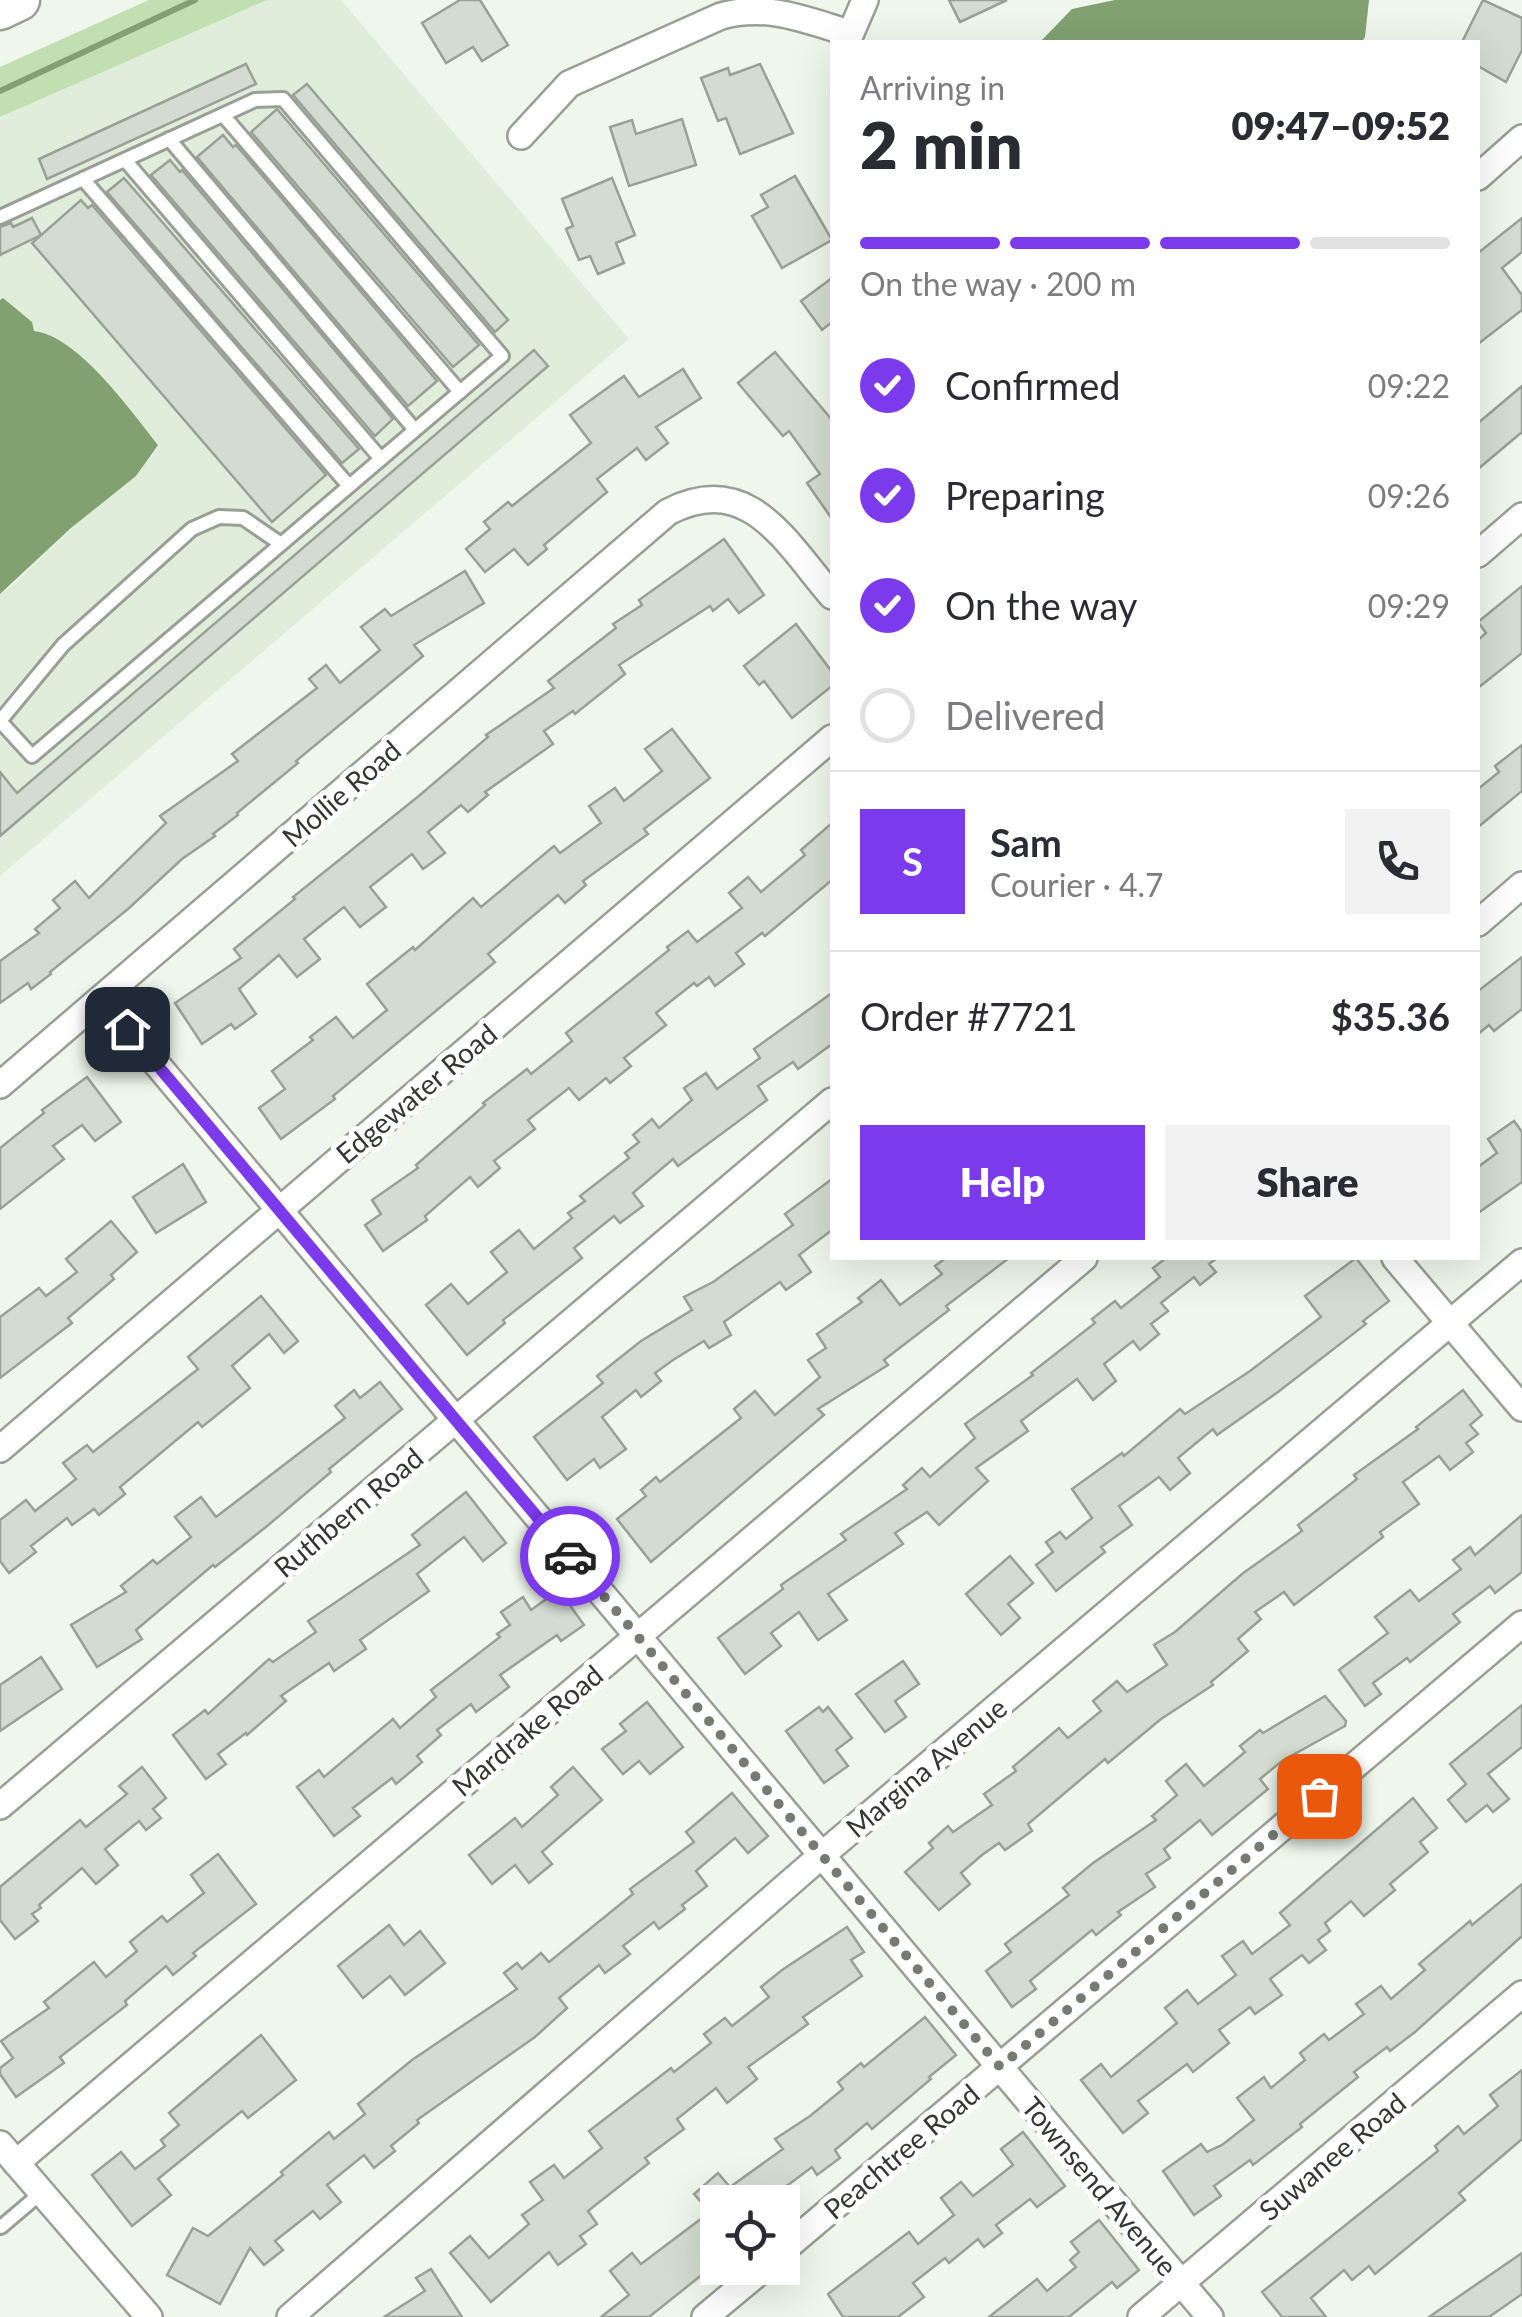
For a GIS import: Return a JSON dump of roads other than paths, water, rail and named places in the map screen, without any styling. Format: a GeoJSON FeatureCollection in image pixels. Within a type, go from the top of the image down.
{"type":"FeatureCollection","features":[{"type":"Feature","properties":{"kind":"main road"},"geometry":{"type":"LineString","coordinates":[[0,9],[20,0]]}},
{"type":"Feature","properties":{"kind":"street"},"geometry":{"type":"LineString","coordinates":[[521,136],[569,84],[721,16],[743,10],[768,10],[848,38],[865,0]]}},
{"type":"Feature","properties":{"kind":"street"},"geometry":{"type":"LineString","coordinates":[[1480,175],[1522,138]]}},
{"type":"Feature","properties":{"kind":"street","name":"Mollie Road"},"geometry":{"type":"LineString","coordinates":[[0,1085],[652,524],[684,504],[715,497],[750,507],[765,518],[830,594]]}},
{"type":"Feature","properties":{"kind":"street"},"geometry":{"type":"LineString","coordinates":[[1480,552],[1522,516]]}},
{"type":"Feature","properties":{"kind":"street","name":"Edgewater Road"},"geometry":{"type":"LineString","coordinates":[[0,1449],[830,740]]}},
{"type":"Feature","properties":{"kind":"street"},"geometry":{"type":"LineString","coordinates":[[1480,921],[1522,885]]}},
{"type":"Feature","properties":{"kind":"street","name":"Townsend Avenue"},"geometry":{"type":"LineString","coordinates":[[102,999],[1210,2317]]}},
{"type":"Feature","properties":{"kind":"street","name":"Ruthbern Road"},"geometry":{"type":"LineString","coordinates":[[0,1806],[830,1102]]}},
{"type":"Feature","properties":{"kind":"street","name":"Mardrake Road"},"geometry":{"type":"LineString","coordinates":[[8,2154],[637,1636],[1082,1260]]}},
{"type":"Feature","properties":{"kind":"street"},"geometry":{"type":"LineString","coordinates":[[1397,1260],[1522,1408]]}},
{"type":"Feature","properties":{"kind":"street","name":"Margina Avenue"},"geometry":{"type":"LineString","coordinates":[[290,2317],[822,1855],[1522,1262]]}},
{"type":"Feature","properties":{"kind":"street","name":"Peachtree Road"},"geometry":{"type":"LineString","coordinates":[[800,2237],[1522,1624]]}},
{"type":"Feature","properties":{"kind":"street","name":"Suwanee Road"},"geometry":{"type":"LineString","coordinates":[[1142,2317],[1522,1994]]}},
{"type":"Feature","properties":{"kind":"street"},"geometry":{"type":"LineString","coordinates":[[8,2154],[149,2317]]}},
{"type":"Feature","properties":{"kind":"street"},"geometry":{"type":"LineString","coordinates":[[705,2317],[744,2285]]}},
{"type":"Feature","properties":{"kind":"lane"},"geometry":{"type":"LineString","coordinates":[[0,217],[255,100],[283,99],[502,356],[32,756],[0,721],[62,645],[192,529],[218,517],[243,518],[281,544]]}},
{"type":"Feature","properties":{"kind":"lane"},"geometry":{"type":"LineString","coordinates":[[223,115],[460,392]]}},
{"type":"Feature","properties":{"kind":"lane"},"geometry":{"type":"LineString","coordinates":[[169,140],[415,430]]}},
{"type":"Feature","properties":{"kind":"lane"},"geometry":{"type":"LineString","coordinates":[[125,160],[381,458]]}},
{"type":"Feature","properties":{"kind":"lane"},"geometry":{"type":"LineString","coordinates":[[83,179],[349,486]]}},
{"type":"Feature","properties":{"kind":"lane"},"geometry":{"type":"LineString","coordinates":[[1,2227],[41,2193]]}},
{"type":"Feature","properties":{"kind":"waterway"},"geometry":{"type":"LineString","coordinates":[[0,91],[195,0]]}}]}
